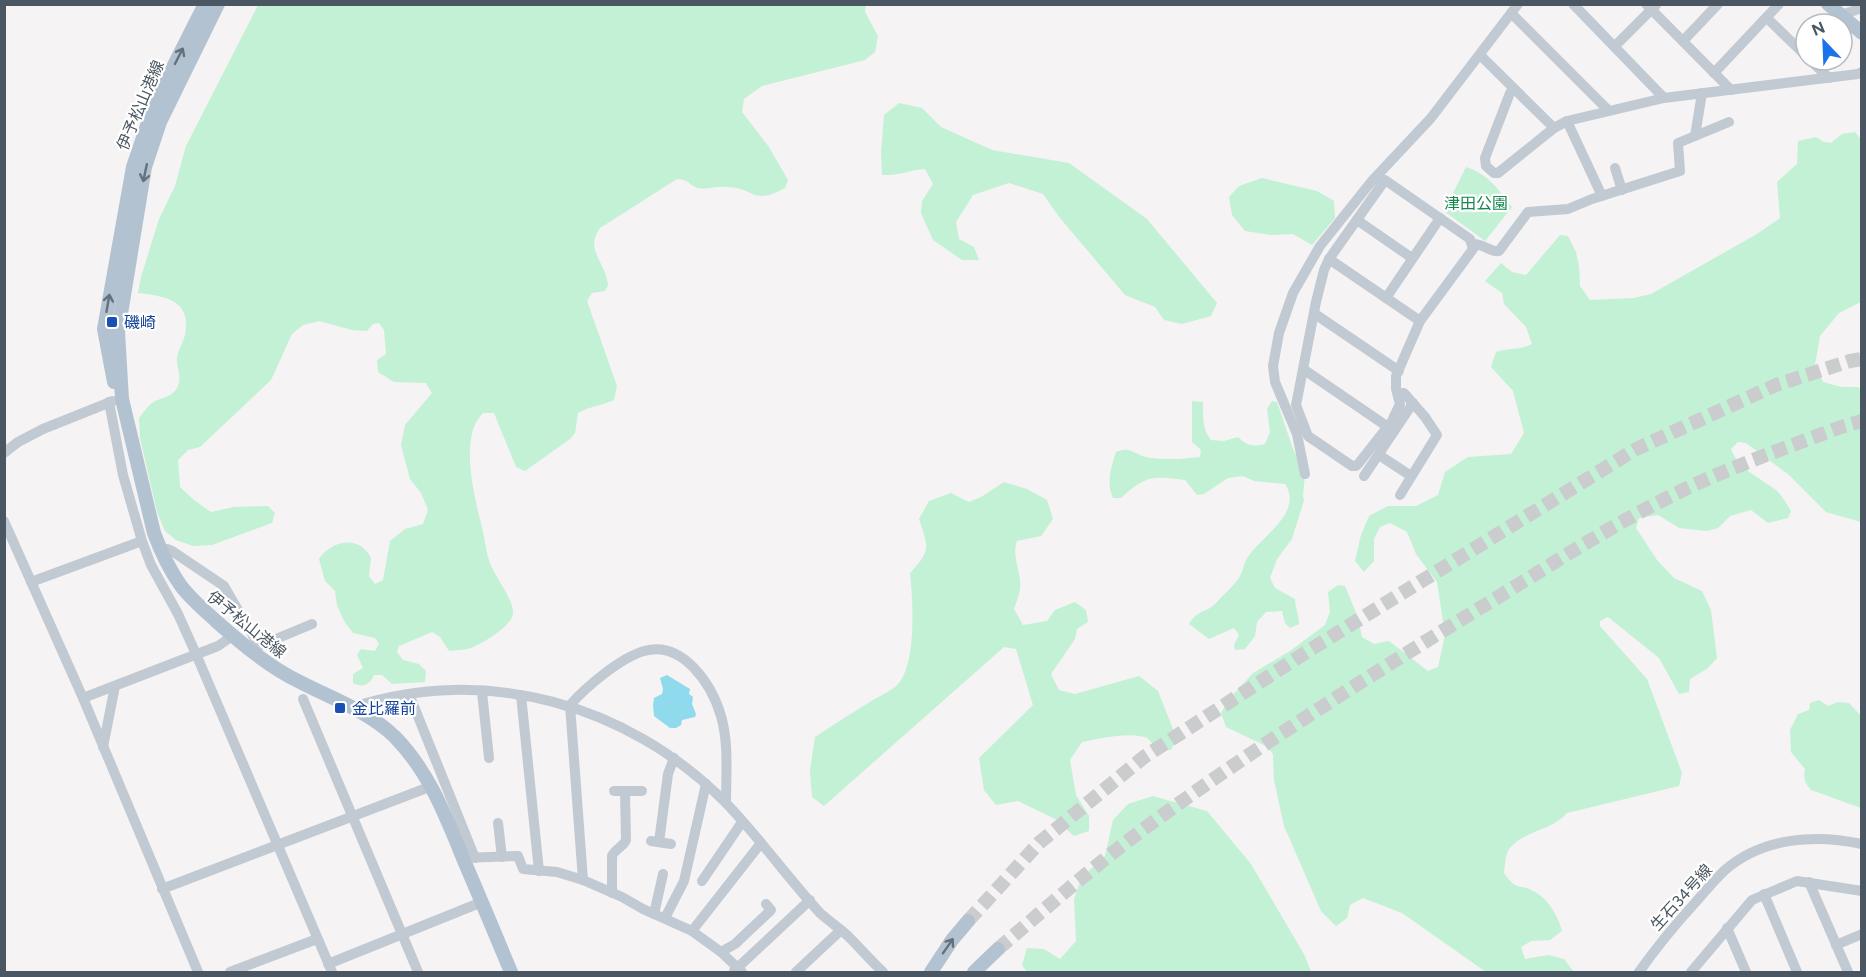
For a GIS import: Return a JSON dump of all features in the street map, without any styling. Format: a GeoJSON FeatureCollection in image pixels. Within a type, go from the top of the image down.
{"type":"FeatureCollection","features":[{"type":"Feature","properties":{"kind":"main road","name":"伊予松山港線"},"geometry":{"type":"LineString","coordinates":[[205,4],[154,105],[133,167],[104,329],[116,401],[154,533],[160,549],[182,587],[231,634],[257,650],[282,673],[353,707],[394,736],[429,780],[469,858],[482,902],[512,972]]}},
{"type":"Feature","properties":{"kind":"main road","name":"伊予松山港線"},"geometry":{"type":"LineString","coordinates":[[116,401],[118,332],[146,167],[159,122],[218,4]]}},
{"type":"Feature","properties":{"kind":"main road"},"geometry":{"type":"LineString","coordinates":[[931,972],[968,921]]}},
{"type":"Feature","properties":{"kind":"main road"},"geometry":{"type":"LineString","coordinates":[[974,972],[998,949]]}},
{"type":"Feature","properties":{"kind":"street"},"geometry":{"type":"LineString","coordinates":[[1574,4],[1664,98]]}},
{"type":"Feature","properties":{"kind":"street"},"geometry":{"type":"LineString","coordinates":[[1683,42],[1718,4]]}},
{"type":"Feature","properties":{"kind":"street"},"geometry":{"type":"LineString","coordinates":[[1714,73],[1779,4]]}},
{"type":"Feature","properties":{"kind":"street"},"geometry":{"type":"LineString","coordinates":[[1615,46],[1651,6],[1731,90]]}},
{"type":"Feature","properties":{"kind":"street"},"geometry":{"type":"LineString","coordinates":[[1305,474],[1296,434],[1275,382],[1274,366],[1279,333],[1293,293],[1320,246],[1431,118],[1514,8],[1609,111]]}},
{"type":"Feature","properties":{"kind":"street"},"geometry":{"type":"LineString","coordinates":[[1767,18],[1794,44]]}},
{"type":"Feature","properties":{"kind":"street"},"geometry":{"type":"LineString","coordinates":[[1480,55],[1554,128]]}},
{"type":"Feature","properties":{"kind":"street"},"geometry":{"type":"LineString","coordinates":[[1822,72],[1828,78]]}},
{"type":"Feature","properties":{"kind":"street"},"geometry":{"type":"LineString","coordinates":[[1514,89],[1510,93],[1485,158],[1486,166],[1494,173],[1498,173],[1554,128],[1567,121],[1664,98],[1862,72]]}},
{"type":"Feature","properties":{"kind":"street"},"geometry":{"type":"LineString","coordinates":[[1695,136],[1702,93]]}},
{"type":"Feature","properties":{"kind":"street"},"geometry":{"type":"LineString","coordinates":[[1567,121],[1602,196]]}},
{"type":"Feature","properties":{"kind":"street"},"geometry":{"type":"LineString","coordinates":[[1473,244],[1483,244],[1492,251],[1499,251],[1528,212],[1568,209],[1680,171],[1678,143],[1729,122]]}},
{"type":"Feature","properties":{"kind":"street"},"geometry":{"type":"LineString","coordinates":[[1615,168],[1622,190]]}},
{"type":"Feature","properties":{"kind":"street"},"geometry":{"type":"LineString","coordinates":[[1383,176],[1470,239],[1473,249],[1420,321],[1395,383],[1400,404],[1388,427],[1356,466],[1352,466],[1308,436],[1296,405],[1324,270],[1383,176]]}},
{"type":"Feature","properties":{"kind":"street"},"geometry":{"type":"LineString","coordinates":[[1386,297],[1440,218]]}},
{"type":"Feature","properties":{"kind":"street"},"geometry":{"type":"LineString","coordinates":[[1357,220],[1412,258]]}},
{"type":"Feature","properties":{"kind":"street"},"geometry":{"type":"LineString","coordinates":[[1329,259],[1420,321]]}},
{"type":"Feature","properties":{"kind":"street"},"geometry":{"type":"LineString","coordinates":[[1314,314],[1399,371]]}},
{"type":"Feature","properties":{"kind":"street"},"geometry":{"type":"LineString","coordinates":[[1303,369],[1388,427]]}},
{"type":"Feature","properties":{"kind":"street"},"geometry":{"type":"LineString","coordinates":[[1398,393],[1404,393],[1437,435],[1400,495]]}},
{"type":"Feature","properties":{"kind":"street"},"geometry":{"type":"LineString","coordinates":[[4,453],[18,442],[43,429],[116,401],[123,475],[151,565],[175,607],[196,654],[330,968],[402,934],[482,902]]}},
{"type":"Feature","properties":{"kind":"street"},"geometry":{"type":"LineString","coordinates":[[1364,476],[1413,403]]}},
{"type":"Feature","properties":{"kind":"street"},"geometry":{"type":"LineString","coordinates":[[1379,455],[1411,476]]}},
{"type":"Feature","properties":{"kind":"street"},"geometry":{"type":"LineString","coordinates":[[4,521],[83,698],[198,972]]}},
{"type":"Feature","properties":{"kind":"street"},"geometry":{"type":"LineString","coordinates":[[31,582],[142,541]]}},
{"type":"Feature","properties":{"kind":"street"},"geometry":{"type":"LineString","coordinates":[[160,549],[172,551],[222,584],[257,650],[312,624]]}},
{"type":"Feature","properties":{"kind":"street"},"geometry":{"type":"LineString","coordinates":[[83,698],[223,643],[231,634]]}},
{"type":"Feature","properties":{"kind":"street"},"geometry":{"type":"LineString","coordinates":[[583,880],[570,705],[579,695],[622,662],[644,651],[660,650],[675,653],[703,678],[713,694],[721,718],[726,770],[726,803]]}},
{"type":"Feature","properties":{"kind":"street"},"geometry":{"type":"LineString","coordinates":[[103,749],[115,686]]}},
{"type":"Feature","properties":{"kind":"street"},"geometry":{"type":"LineString","coordinates":[[353,707],[378,698],[459,690],[521,695],[570,705],[613,722],[674,759],[706,784],[726,803],[821,913],[883,972]]}},
{"type":"Feature","properties":{"kind":"street"},"geometry":{"type":"LineString","coordinates":[[482,692],[489,758]]}},
{"type":"Feature","properties":{"kind":"street"},"geometry":{"type":"LineString","coordinates":[[408,694],[438,766],[469,858],[518,856],[523,869],[557,872],[583,880],[692,931],[721,952],[737,971],[810,900]]}},
{"type":"Feature","properties":{"kind":"street"},"geometry":{"type":"LineString","coordinates":[[521,695],[539,871]]}},
{"type":"Feature","properties":{"kind":"street"},"geometry":{"type":"LineString","coordinates":[[303,699],[418,972]]}},
{"type":"Feature","properties":{"kind":"street"},"geometry":{"type":"LineString","coordinates":[[660,843],[668,774],[674,759]]}},
{"type":"Feature","properties":{"kind":"street"},"geometry":{"type":"LineString","coordinates":[[162,889],[352,816],[429,780],[438,766]]}},
{"type":"Feature","properties":{"kind":"street"},"geometry":{"type":"LineString","coordinates":[[665,918],[684,881],[706,784]]}},
{"type":"Feature","properties":{"kind":"street"},"geometry":{"type":"LineString","coordinates":[[612,893],[612,856],[626,840],[619,791],[642,791]]}},
{"type":"Feature","properties":{"kind":"street"},"geometry":{"type":"LineString","coordinates":[[702,881],[742,822]]}},
{"type":"Feature","properties":{"kind":"street"},"geometry":{"type":"LineString","coordinates":[[498,823],[502,857]]}},
{"type":"Feature","properties":{"kind":"street","name":"生石34号線"},"geometry":{"type":"LineString","coordinates":[[1639,972],[1654,951],[1726,869],[1751,853],[1791,839],[1840,839],[1862,844]]}},
{"type":"Feature","properties":{"kind":"street"},"geometry":{"type":"LineString","coordinates":[[692,931],[761,843]]}},
{"type":"Feature","properties":{"kind":"street"},"geometry":{"type":"LineString","coordinates":[[654,914],[663,874]]}},
{"type":"Feature","properties":{"kind":"street"},"geometry":{"type":"LineString","coordinates":[[1693,972],[1746,904],[1764,894],[1797,881],[1862,891]]}},
{"type":"Feature","properties":{"kind":"street"},"geometry":{"type":"LineString","coordinates":[[1809,882],[1848,972]]}},
{"type":"Feature","properties":{"kind":"street"},"geometry":{"type":"LineString","coordinates":[[1764,894],[1797,972]]}},
{"type":"Feature","properties":{"kind":"street"},"geometry":{"type":"LineString","coordinates":[[721,952],[735,944],[771,909],[766,903]]}},
{"type":"Feature","properties":{"kind":"street"},"geometry":{"type":"LineString","coordinates":[[1727,928],[1746,972]]}},
{"type":"Feature","properties":{"kind":"street"},"geometry":{"type":"LineString","coordinates":[[796,972],[841,930]]}},
{"type":"Feature","properties":{"kind":"street"},"geometry":{"type":"LineString","coordinates":[[1836,945],[1862,934]]}},
{"type":"Feature","properties":{"kind":"street"},"geometry":{"type":"LineString","coordinates":[[230,972],[317,939]]}},
{"type":"Feature","properties":{"kind":"green space"},"geometry":{"type":"Polygon","coordinates":[[[258,5],[866,5],[865,12],[878,36],[875,52],[865,60],[762,86],[744,99],[742,112],[769,147],[788,180],[785,188],[766,196],[760,196],[736,188],[698,188],[685,180],[677,179],[600,228],[594,243],[608,285],[605,291],[592,293],[587,301],[617,386],[614,400],[578,413],[575,433],[570,439],[525,471],[516,467],[494,413],[483,413],[475,424],[471,437],[470,468],[476,501],[492,569],[511,602],[513,613],[508,624],[502,629],[487,640],[468,649],[449,651],[440,637],[432,632],[399,646],[397,652],[403,660],[419,664],[426,671],[425,682],[392,684],[382,675],[374,675],[365,685],[353,683],[353,674],[363,668],[357,655],[361,649],[375,651],[379,644],[375,638],[353,633],[344,621],[337,605],[335,591],[325,581],[319,559],[330,548],[338,544],[352,543],[360,546],[371,558],[369,576],[375,584],[383,580],[390,541],[405,529],[423,524],[428,510],[421,493],[410,479],[401,445],[405,425],[432,393],[426,383],[394,382],[378,372],[377,360],[386,354],[384,330],[379,323],[373,324],[367,331],[352,330],[319,321],[303,325],[292,334],[271,380],[200,447],[188,450],[178,460],[180,487],[211,512],[234,507],[268,506],[275,513],[272,523],[212,545],[193,546],[176,540],[165,531],[157,512],[140,438],[139,418],[152,403],[170,395],[178,386],[177,358],[185,335],[186,323],[180,307],[174,302],[167,298],[138,293],[141,277],[159,219],[175,186],[186,146],[258,5]]]}},
{"type":"Feature","properties":{"kind":"green space"},"geometry":{"type":"Polygon","coordinates":[[[899,103],[922,108],[941,127],[992,150],[1069,163],[1147,219],[1217,303],[1211,316],[1182,324],[1164,320],[1155,307],[1125,295],[1060,218],[1043,194],[1009,183],[973,195],[956,222],[959,239],[974,247],[979,260],[962,260],[933,240],[921,213],[922,201],[933,184],[925,169],[882,175],[884,115],[899,103]]]}},
{"type":"Feature","properties":{"kind":"green space"},"geometry":{"type":"Polygon","coordinates":[[[1855,132],[1862,141],[1861,302],[1839,313],[1820,336],[1815,365],[1823,382],[1841,387],[1858,387],[1861,390],[1861,522],[1826,512],[1789,475],[1746,443],[1738,442],[1731,449],[1734,456],[1744,468],[1779,493],[1791,511],[1788,518],[1768,523],[1751,510],[1730,516],[1718,528],[1707,531],[1679,528],[1658,515],[1639,518],[1636,528],[1657,560],[1674,578],[1702,591],[1711,610],[1717,658],[1708,668],[1690,679],[1689,692],[1679,694],[1659,658],[1608,617],[1600,621],[1600,626],[1647,679],[1682,773],[1679,786],[1567,813],[1554,824],[1522,838],[1509,849],[1504,873],[1515,885],[1529,889],[1545,899],[1562,931],[1550,940],[1531,941],[1521,947],[1525,959],[1548,955],[1564,959],[1574,972],[1486,972],[1402,913],[1363,898],[1350,905],[1347,918],[1336,926],[1321,911],[1284,826],[1274,780],[1273,754],[1266,746],[1226,727],[1221,713],[1229,699],[1253,673],[1290,651],[1325,625],[1330,612],[1328,592],[1338,585],[1345,586],[1358,618],[1362,637],[1374,644],[1389,641],[1428,671],[1438,667],[1445,635],[1437,582],[1416,554],[1407,532],[1390,523],[1380,527],[1374,539],[1374,561],[1364,572],[1355,561],[1361,535],[1369,516],[1388,506],[1416,506],[1438,495],[1445,472],[1468,457],[1511,454],[1524,433],[1513,391],[1491,367],[1496,352],[1532,344],[1526,327],[1504,304],[1502,293],[1485,281],[1501,263],[1512,272],[1526,275],[1560,235],[1568,236],[1576,252],[1580,286],[1590,300],[1634,298],[1651,294],[1757,234],[1780,218],[1777,182],[1797,164],[1798,141],[1816,137],[1831,143],[1842,134],[1855,132]]]}},
{"type":"Feature","properties":{"kind":"green space","name":"津田公園"},"geometry":{"type":"Polygon","coordinates":[[[1466,167],[1487,178],[1512,207],[1485,241],[1444,211],[1466,167]]]}},
{"type":"Feature","properties":{"kind":"green space"},"geometry":{"type":"Polygon","coordinates":[[[1262,178],[1317,191],[1334,201],[1335,218],[1312,245],[1293,234],[1271,235],[1245,231],[1232,215],[1229,197],[1239,186],[1262,178]]]}},
{"type":"Feature","properties":{"kind":"green space"},"geometry":{"type":"Polygon","coordinates":[[[1192,401],[1203,402],[1205,427],[1211,440],[1224,441],[1238,437],[1254,445],[1265,444],[1270,432],[1267,409],[1272,401],[1277,402],[1293,449],[1305,474],[1304,500],[1292,539],[1277,559],[1270,578],[1275,588],[1295,599],[1299,624],[1290,628],[1285,623],[1282,611],[1266,612],[1257,622],[1255,636],[1245,649],[1235,650],[1234,645],[1239,635],[1234,628],[1209,639],[1189,624],[1196,616],[1213,606],[1233,585],[1241,574],[1248,557],[1285,514],[1289,504],[1289,494],[1285,484],[1254,481],[1243,476],[1228,478],[1204,494],[1197,495],[1185,480],[1157,478],[1144,481],[1121,498],[1113,498],[1111,492],[1110,475],[1116,452],[1126,450],[1157,459],[1200,457],[1201,450],[1192,442],[1192,401]]]}},
{"type":"Feature","properties":{"kind":"green space"},"geometry":{"type":"Polygon","coordinates":[[[1004,482],[1027,489],[1047,500],[1053,519],[1041,536],[1017,541],[1015,547],[1020,590],[1014,609],[1023,625],[1047,621],[1055,610],[1075,602],[1086,610],[1088,622],[1077,629],[1075,639],[1051,674],[1059,690],[1075,694],[1139,676],[1158,691],[1173,729],[1175,743],[1171,750],[1157,749],[1147,738],[1133,735],[1082,742],[1070,760],[1076,795],[1089,816],[1089,831],[1074,836],[1055,819],[1018,801],[996,805],[984,790],[979,758],[1033,705],[1016,649],[1004,647],[824,806],[812,797],[810,770],[815,737],[895,687],[908,663],[912,632],[910,573],[925,553],[926,542],[919,519],[929,501],[951,493],[969,502],[1004,482]]]}},
{"type":"Feature","properties":{"kind":"green space"},"geometry":{"type":"Polygon","coordinates":[[[1819,700],[1828,706],[1838,702],[1849,703],[1861,716],[1861,808],[1811,790],[1805,780],[1805,769],[1791,752],[1790,730],[1798,714],[1809,710],[1810,703],[1819,700]]]}},
{"type":"Feature","properties":{"kind":"green space"},"geometry":{"type":"Polygon","coordinates":[[[1153,796],[1207,811],[1251,864],[1305,956],[1311,972],[1027,972],[1022,965],[1027,948],[1044,949],[1060,959],[1076,941],[1074,899],[1082,877],[1105,856],[1113,820],[1128,804],[1153,796]]]}},
{"type":"Feature","properties":{"kind":"water"},"geometry":{"type":"Polygon","coordinates":[[[667,675],[690,689],[689,694],[693,697],[692,704],[696,714],[695,717],[682,720],[681,725],[676,728],[670,728],[654,716],[654,698],[662,694],[663,689],[660,678],[667,675]]]}},
{"type":"Feature","properties":{"kind":"tunnel"},"geometry":{"type":"LineString","coordinates":[[968,921],[1039,843],[1144,757],[1308,651],[1636,449],[1776,385],[1862,359]]}},
{"type":"Feature","properties":{"kind":"tunnel"},"geometry":{"type":"LineString","coordinates":[[998,949],[1126,842],[1185,799],[1349,689],[1571,552],[1619,523],[1732,468],[1862,421]]}},
{"type":"Feature","properties":{"kind":"place","name":"磯崎"},"geometry":{"type":"Point","coordinates":[112,322]}},
{"type":"Feature","properties":{"kind":"place","name":"金比羅前"},"geometry":{"type":"Point","coordinates":[340,708]}}]}
